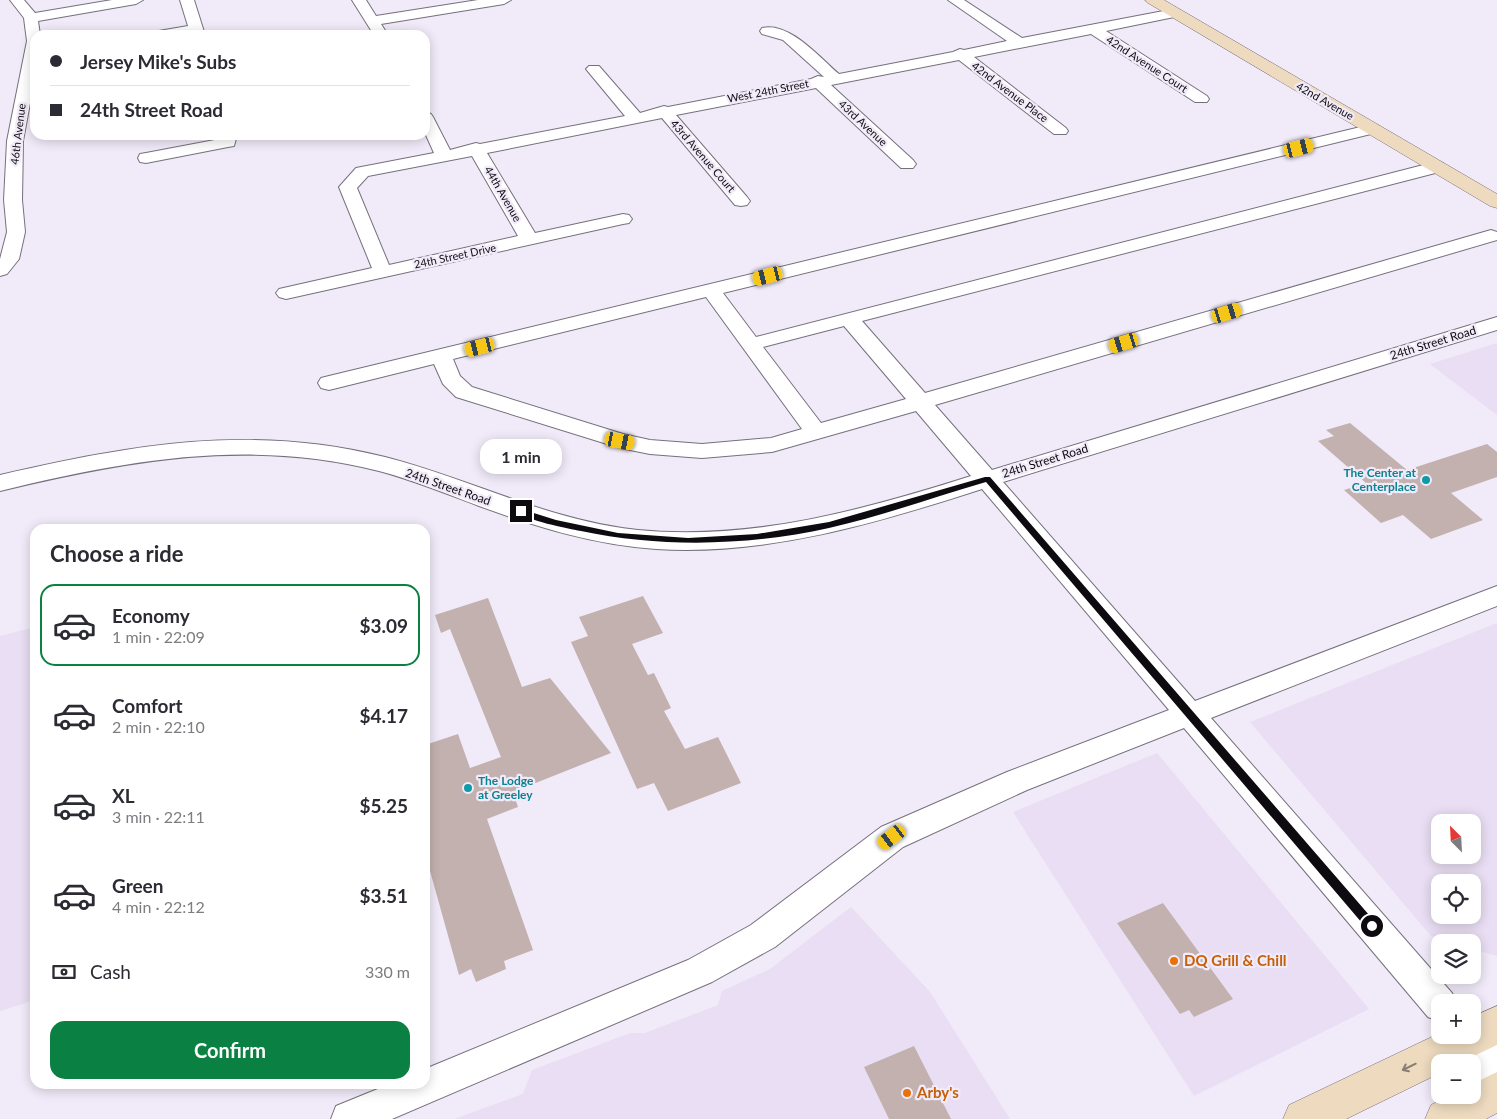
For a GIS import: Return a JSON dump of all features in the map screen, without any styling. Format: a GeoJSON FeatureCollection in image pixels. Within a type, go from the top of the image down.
{"type":"FeatureCollection","features":[{"type":"Feature","properties":{"kind":"street"},"geometry":{"type":"LineString","coordinates":[[17,0],[31,18],[136,0]]}},
{"type":"Feature","properties":{"kind":"street"},"geometry":{"type":"LineString","coordinates":[[187,0],[196,30]]}},
{"type":"Feature","properties":{"kind":"street"},"geometry":{"type":"LineString","coordinates":[[359,0],[378,30]]}},
{"type":"Feature","properties":{"kind":"street"},"geometry":{"type":"LineString","coordinates":[[373,21],[504,0]]}},
{"type":"Feature","properties":{"kind":"street"},"geometry":{"type":"LineString","coordinates":[[955,0],[1018,42]]}},
{"type":"Feature","properties":{"kind":"street","name":"42nd Avenue"},"geometry":{"type":"LineString","coordinates":[[1153,0],[1497,202]]}},
{"type":"Feature","properties":{"kind":"street","name":"West 24th Street"},"geometry":{"type":"LineString","coordinates":[[382,272],[348,187],[362,172],[960,53],[1174,13]]}},
{"type":"Feature","properties":{"kind":"street","name":"46th Avenue"},"geometry":{"type":"LineString","coordinates":[[31,18],[33,30]]}},
{"type":"Feature","properties":{"kind":"street","name":"42nd Avenue Court"},"geometry":{"type":"LineString","coordinates":[[1092,28],[1201,99]]}},
{"type":"Feature","properties":{"kind":"street","name":"43rd Avenue"},"geometry":{"type":"LineString","coordinates":[[767,31],[788,37],[826,80],[907,164]]}},
{"type":"Feature","properties":{"kind":"street","name":"42nd Avenue Place"},"geometry":{"type":"LineString","coordinates":[[960,53],[1060,130]]}},
{"type":"Feature","properties":{"kind":"street","name":"46th Avenue"},"geometry":{"type":"LineString","coordinates":[[0,270],[10,259],[16,232],[13,200],[17,129],[30,62]]}},
{"type":"Feature","properties":{"kind":"street"},"geometry":{"type":"LineString","coordinates":[[594,68],[635,117]]}},
{"type":"Feature","properties":{"kind":"street","name":"43rd Avenue Court"},"geometry":{"type":"LineString","coordinates":[[664,111],[741,201]]}},
{"type":"Feature","properties":{"kind":"street"},"geometry":{"type":"LineString","coordinates":[[430,127],[444,155]]}},
{"type":"Feature","properties":{"kind":"street"},"geometry":{"type":"LineString","coordinates":[[0,132],[30,128]]}},
{"type":"Feature","properties":{"kind":"street"},"geometry":{"type":"LineString","coordinates":[[329,383],[1373,130]]}},
{"type":"Feature","properties":{"kind":"street"},"geometry":{"type":"LineString","coordinates":[[146,158],[228,142],[228,140]]}},
{"type":"Feature","properties":{"kind":"street","name":"44th Avenue"},"geometry":{"type":"LineString","coordinates":[[476,148],[529,239]]}},
{"type":"Feature","properties":{"kind":"street"},"geometry":{"type":"LineString","coordinates":[[751,344],[1437,167]]}},
{"type":"Feature","properties":{"kind":"street","name":"24th Street Drive"},"geometry":{"type":"LineString","coordinates":[[286,293],[623,219]]}},
{"type":"Feature","properties":{"kind":"street"},"geometry":{"type":"LineString","coordinates":[[441,356],[451,379],[464,392],[620,441],[650,447],[702,451],[772,445],[1491,236]]}},
{"type":"Feature","properties":{"kind":"street"},"geometry":{"type":"LineString","coordinates":[[711,290],[816,432]]}},
{"type":"Feature","properties":{"kind":"street"},"geometry":{"type":"LineString","coordinates":[[850,319],[1431,995]]}},
{"type":"Feature","properties":{"kind":"street","name":"24th Street Road"},"geometry":{"type":"LineString","coordinates":[[0,483],[88,462],[157,450],[216,445],[277,446],[322,452],[384,464],[555,523],[618,536],[688,541],[757,536],[829,525],[987,479],[1497,323]]}},
{"type":"Feature","properties":{"kind":"street"},"geometry":{"type":"LineString","coordinates":[[430,1085],[700,971],[763,936],[892,837],[1018,781],[1497,596]]}},
{"type":"Feature","properties":{"kind":"street"},"geometry":{"type":"LineString","coordinates":[[1481,1041],[1497,1072]]}},
{"type":"Feature","properties":{"kind":"street"},"geometry":{"type":"LineString","coordinates":[[1302,1119],[1455,1044]]}},
{"type":"Feature","properties":{"kind":"street"},"geometry":{"type":"LineString","coordinates":[[349,1119],[420,1089]]}},
{"type":"Feature","properties":{"kind":"street"},"geometry":{"type":"LineString","coordinates":[[1445,1119],[1497,1092]]}},
{"type":"Feature","properties":{"kind":"shaded area"},"geometry":{"type":"Polygon","coordinates":[[[1497,343],[1497,415],[1430,364],[1497,343]]]}},
{"type":"Feature","properties":{"kind":"shaded area"},"geometry":{"type":"Polygon","coordinates":[[[1497,623],[1497,956],[1481,951],[1481,934],[1431,934],[1431,936],[1250,722],[1497,623]]]}},
{"type":"Feature","properties":{"kind":"shaded area"},"geometry":{"type":"Polygon","coordinates":[[[30,628],[30,1002],[0,1011],[0,636],[30,628]]]}},
{"type":"Feature","properties":{"kind":"shaded area"},"geometry":{"type":"Polygon","coordinates":[[[1157,753],[1369,1009],[1194,1096],[1013,812],[1157,753]]]}},
{"type":"Feature","properties":{"kind":"shaded area"},"geometry":{"type":"Polygon","coordinates":[[[851,907],[930,992],[1010,1119],[454,1119],[523,1094],[532,1070],[630,1033],[645,1033],[718,1005],[722,991],[770,969],[851,907]]]}},
{"type":"Feature","properties":{"kind":"building","name":"The Center at Centerplace"},"geometry":{"type":"Polygon","coordinates":[[[1350,423],[1407,470],[1487,444],[1497,452],[1497,477],[1451,493],[1483,520],[1431,539],[1403,515],[1381,523],[1344,490],[1366,483],[1318,441],[1334,436],[1326,430],[1350,423]]]}},
{"type":"Feature","properties":{"kind":"building"},"geometry":{"type":"Polygon","coordinates":[[[643,596],[663,633],[632,644],[648,675],[654,673],[671,708],[664,711],[685,749],[718,737],[741,783],[668,811],[654,783],[637,789],[571,642],[588,636],[579,617],[643,596]]]}},
{"type":"Feature","properties":{"kind":"building","name":"The Lodge at Greeley"},"geometry":{"type":"Polygon","coordinates":[[[488,598],[522,687],[550,678],[611,753],[513,792],[518,807],[487,819],[533,950],[504,961],[506,969],[476,982],[471,969],[459,975],[430,871],[430,743],[458,734],[470,768],[501,757],[450,629],[441,633],[435,615],[488,598]]]}},
{"type":"Feature","properties":{"kind":"building","name":"DQ Grill & Chill"},"geometry":{"type":"Polygon","coordinates":[[[1163,903],[1233,999],[1194,1017],[1189,1010],[1180,1014],[1117,923],[1163,903]]]}},
{"type":"Feature","properties":{"kind":"building","name":"Arby's"},"geometry":{"type":"Polygon","coordinates":[[[914,1046],[951,1119],[889,1119],[864,1067],[914,1046]]]}},
{"type":"Feature","properties":{"kind":"place","name":"The Center at Centerplace"},"geometry":{"type":"Point","coordinates":[1426,480]}},
{"type":"Feature","properties":{"kind":"place","name":"The Lodge at Greeley"},"geometry":{"type":"Point","coordinates":[468,788]}},
{"type":"Feature","properties":{"kind":"place","name":"DQ Grill & Chill"},"geometry":{"type":"Point","coordinates":[1174,961]}},
{"type":"Feature","properties":{"kind":"place","name":"Arby's"},"geometry":{"type":"Point","coordinates":[907,1093]}},
{"type":"Feature","properties":{"kind":"route"},"geometry":{"type":"LineString","coordinates":[[521,511],[555,523],[618,536],[688,541],[757,536],[829,525],[987,479],[1372,926]]}}]}
